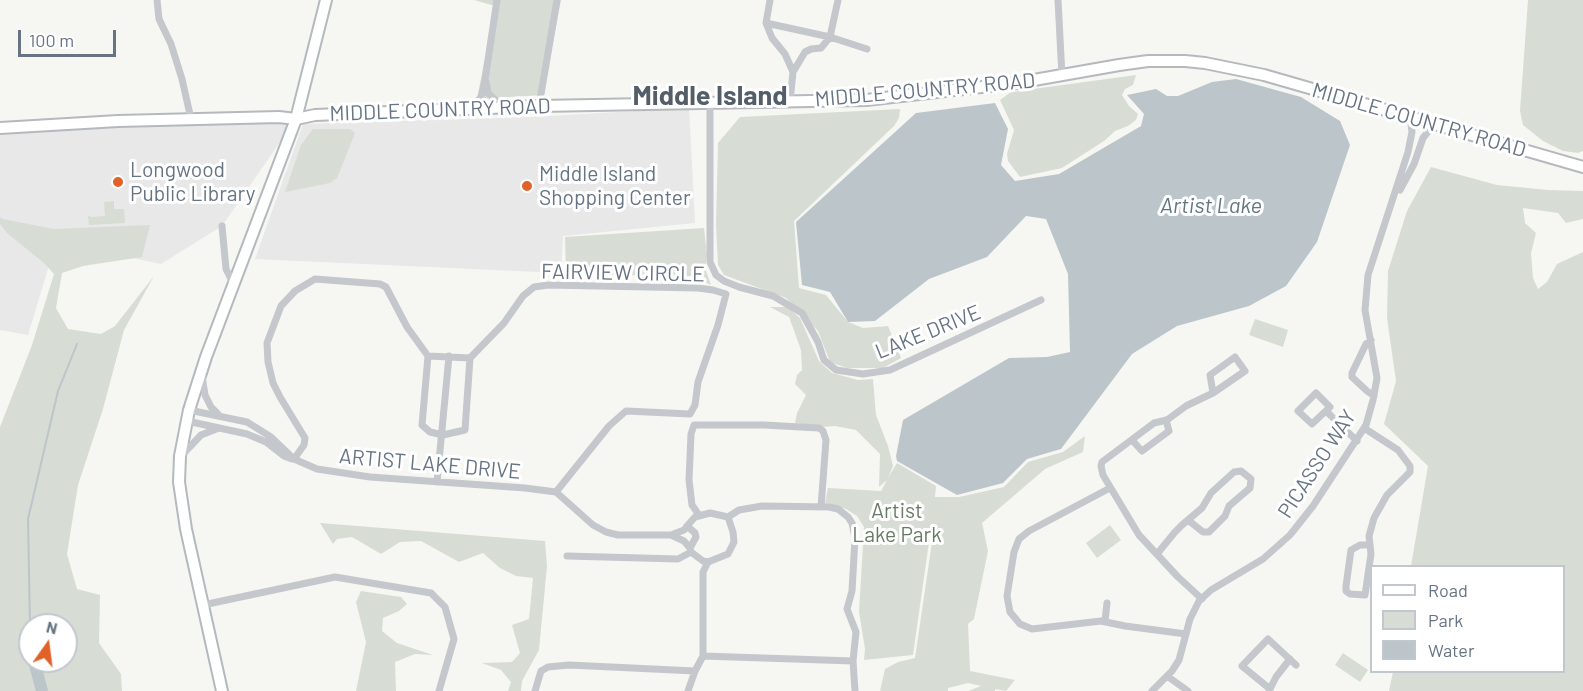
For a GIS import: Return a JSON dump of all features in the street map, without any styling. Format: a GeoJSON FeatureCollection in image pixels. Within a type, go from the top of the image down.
{"type":"FeatureCollection","features":[{"type":"Feature","properties":{"kind":"main road"},"geometry":{"type":"LineString","coordinates":[[222,691],[181,504],[180,459],[188,415],[201,372],[296,119],[326,0]]}},
{"type":"Feature","properties":{"kind":"main road","name":"MIDDLE COUNTRY ROAD"},"geometry":{"type":"LineString","coordinates":[[0,128],[279,117],[296,119],[315,116],[539,106],[866,100],[1062,76],[1148,61],[1205,63],[1264,75],[1583,167]]}},
{"type":"Feature","properties":{"kind":"street"},"geometry":{"type":"LineString","coordinates":[[157,0],[159,19],[171,44],[191,120]]}},
{"type":"Feature","properties":{"kind":"street"},"geometry":{"type":"LineString","coordinates":[[471,109],[481,97],[497,0]]}},
{"type":"Feature","properties":{"kind":"street"},"geometry":{"type":"LineString","coordinates":[[539,106],[557,0]]}},
{"type":"Feature","properties":{"kind":"street"},"geometry":{"type":"LineString","coordinates":[[770,0],[766,23],[772,38],[785,54],[794,72]]}},
{"type":"Feature","properties":{"kind":"street"},"geometry":{"type":"LineString","coordinates":[[790,102],[794,72],[805,52],[821,48],[830,37],[838,0]]}},
{"type":"Feature","properties":{"kind":"street"},"geometry":{"type":"LineString","coordinates":[[1058,0],[1062,76]]}},
{"type":"Feature","properties":{"kind":"street"},"geometry":{"type":"LineString","coordinates":[[766,23],[830,37],[867,49]]}},
{"type":"Feature","properties":{"kind":"street"},"geometry":{"type":"LineString","coordinates":[[485,80],[488,93],[504,108]]}},
{"type":"Feature","properties":{"kind":"street","name":"LAKE DRIVE"},"geometry":{"type":"LineString","coordinates":[[710,102],[710,262],[716,275],[739,287],[773,296],[802,313],[818,342],[824,360],[836,370],[863,374],[890,370],[1041,300]]}},
{"type":"Feature","properties":{"kind":"street","name":"PICASSO WAY"},"geometry":{"type":"LineString","coordinates":[[1152,691],[1179,660],[1190,619],[1202,599],[1211,590],[1263,559],[1290,536],[1313,506],[1364,428],[1374,396],[1377,369],[1365,310],[1368,275],[1410,146],[1412,132],[1410,116]]}},
{"type":"Feature","properties":{"kind":"street","name":"PICASSO WAY"},"geometry":{"type":"LineString","coordinates":[[1389,211],[1410,172],[1423,138],[1435,123]]}},
{"type":"Feature","properties":{"kind":"street"},"geometry":{"type":"LineString","coordinates":[[1410,146],[1419,149]]}},
{"type":"Feature","properties":{"kind":"street"},"geometry":{"type":"LineString","coordinates":[[222,226],[226,269],[233,283]]}},
{"type":"Feature","properties":{"kind":"street"},"geometry":{"type":"LineString","coordinates":[[188,415],[219,428],[266,442],[284,456],[294,459],[304,445],[305,438],[273,383],[268,362],[267,343],[281,306],[295,291],[315,279],[383,285],[388,290],[407,327],[428,356],[422,425],[430,432],[443,435],[465,430],[470,358],[428,356]]}},
{"type":"Feature","properties":{"kind":"street","name":"FAIRVIEW CIRCLE"},"geometry":{"type":"LineString","coordinates":[[470,358],[504,323],[523,296],[534,287],[548,285],[698,288],[726,294],[690,414],[626,411],[609,426],[556,492]]}},
{"type":"Feature","properties":{"kind":"street"},"geometry":{"type":"LineString","coordinates":[[1371,340],[1366,344],[1352,377],[1366,392],[1374,396]]}},
{"type":"Feature","properties":{"kind":"street"},"geometry":{"type":"LineString","coordinates":[[437,482],[449,356]]}},
{"type":"Feature","properties":{"kind":"street"},"geometry":{"type":"LineString","coordinates":[[1202,599],[1139,535],[1110,488],[1101,466],[1102,462],[1154,423],[1166,420],[1186,406],[1213,393],[1245,371],[1235,357],[1210,375],[1213,393]]}},
{"type":"Feature","properties":{"kind":"street"},"geometry":{"type":"LineString","coordinates":[[201,372],[205,395],[211,407],[220,416]]}},
{"type":"Feature","properties":{"kind":"street"},"geometry":{"type":"LineString","coordinates":[[1316,393],[1330,407],[1326,411],[1312,424],[1298,411],[1316,393]]}},
{"type":"Feature","properties":{"kind":"street"},"geometry":{"type":"LineString","coordinates":[[1326,411],[1357,441]]}},
{"type":"Feature","properties":{"kind":"street","name":"ARTIST LAKE DRIVE"},"geometry":{"type":"LineString","coordinates":[[188,415],[220,416],[247,422],[262,430],[294,459],[317,469],[336,473],[556,492]]}},
{"type":"Feature","properties":{"kind":"street"},"geometry":{"type":"LineString","coordinates":[[1132,440],[1142,451],[1168,431],[1166,420]]}},
{"type":"Feature","properties":{"kind":"street"},"geometry":{"type":"LineString","coordinates":[[699,515],[692,505],[689,480],[691,434],[694,425],[819,428],[823,431],[826,440],[821,507]]}},
{"type":"Feature","properties":{"kind":"street"},"geometry":{"type":"LineString","coordinates":[[180,459],[201,435],[219,428]]}},
{"type":"Feature","properties":{"kind":"street"},"geometry":{"type":"LineString","coordinates":[[1364,428],[1398,450],[1410,466],[1410,472],[1387,495],[1377,510],[1371,526],[1369,545],[1371,554],[1365,595],[1350,594],[1346,591],[1346,586],[1351,550],[1360,545],[1369,545]]}},
{"type":"Feature","properties":{"kind":"street"},"geometry":{"type":"LineString","coordinates":[[1156,554],[1188,520],[1202,508],[1211,492],[1234,472],[1241,471],[1251,479],[1250,488],[1229,506],[1225,516],[1209,532],[1203,532],[1188,520]]}},
{"type":"Feature","properties":{"kind":"street"},"geometry":{"type":"LineString","coordinates":[[1110,488],[1029,531],[1019,539],[1014,552],[1007,596],[1013,618],[1032,629],[1105,621],[1186,634]]}},
{"type":"Feature","properties":{"kind":"street"},"geometry":{"type":"LineString","coordinates":[[556,492],[592,525],[618,535],[671,535],[684,530],[699,515],[710,513],[728,517],[739,510],[762,506],[838,509],[848,517],[855,538],[852,591],[847,609],[856,633],[853,661],[855,691]]}},
{"type":"Feature","properties":{"kind":"street"},"geometry":{"type":"LineString","coordinates":[[671,535],[680,539],[703,561],[718,560],[731,552],[734,542],[728,517]]}},
{"type":"Feature","properties":{"kind":"street"},"geometry":{"type":"LineString","coordinates":[[567,556],[678,560],[690,550],[696,537],[687,526]]}},
{"type":"Feature","properties":{"kind":"street"},"geometry":{"type":"LineString","coordinates":[[688,691],[703,656],[704,572],[708,562]]}},
{"type":"Feature","properties":{"kind":"street"},"geometry":{"type":"LineString","coordinates":[[203,605],[335,577],[431,593],[445,607],[454,639],[439,691]]}},
{"type":"Feature","properties":{"kind":"street"},"geometry":{"type":"LineString","coordinates":[[1105,621],[1107,603]]}},
{"type":"Feature","properties":{"kind":"street"},"geometry":{"type":"LineString","coordinates":[[1290,659],[1276,677],[1270,690],[1242,666],[1268,639],[1290,659],[1296,666]]}},
{"type":"Feature","properties":{"kind":"street"},"geometry":{"type":"LineString","coordinates":[[703,656],[853,661]]}},
{"type":"Feature","properties":{"kind":"street"},"geometry":{"type":"LineString","coordinates":[[535,691],[541,671],[548,667],[564,665],[695,671]]}},
{"type":"Feature","properties":{"kind":"street"},"geometry":{"type":"LineString","coordinates":[[1167,676],[1188,691]]}},
{"type":"Feature","properties":{"kind":"shaded area"},"geometry":{"type":"Polygon","coordinates":[[[689,108],[695,223],[563,236],[561,273],[255,259],[303,124],[532,117],[689,108]]]}},
{"type":"Feature","properties":{"kind":"shaded area"},"geometry":{"type":"Polygon","coordinates":[[[296,119],[222,226],[161,264],[56,242],[28,335],[0,330],[0,131],[296,119]]]}},
{"type":"Feature","properties":{"kind":"green space"},"geometry":{"type":"Polygon","coordinates":[[[474,0],[561,0],[543,95],[477,99],[495,6],[474,0]]]}},
{"type":"Feature","properties":{"kind":"green space"},"geometry":{"type":"Polygon","coordinates":[[[1528,0],[1583,0],[1583,151],[1578,153],[1563,151],[1543,141],[1523,125],[1520,111],[1528,0]]]}},
{"type":"Feature","properties":{"kind":"green space"},"geometry":{"type":"Polygon","coordinates":[[[1136,75],[1133,85],[1125,89],[1122,95],[1138,114],[1136,120],[1115,131],[1104,141],[1062,168],[1020,177],[1008,161],[1007,154],[1014,130],[1000,100],[1011,92],[1136,75]]]}},
{"type":"Feature","properties":{"kind":"green space"},"geometry":{"type":"Polygon","coordinates":[[[900,109],[899,118],[894,126],[794,221],[799,288],[826,295],[848,322],[863,328],[888,326],[901,358],[883,368],[847,368],[830,362],[818,331],[786,298],[724,275],[718,265],[716,225],[718,143],[740,117],[900,109]]]}},
{"type":"Feature","properties":{"kind":"green space"},"geometry":{"type":"Polygon","coordinates":[[[313,129],[350,129],[355,133],[337,178],[330,183],[285,192],[301,145],[313,129]]]}},
{"type":"Feature","properties":{"kind":"green space"},"geometry":{"type":"Polygon","coordinates":[[[1431,167],[1497,185],[1583,191],[1583,219],[1566,223],[1558,213],[1523,208],[1525,223],[1536,233],[1531,253],[1533,278],[1538,289],[1547,282],[1557,264],[1583,252],[1583,691],[1389,691],[1393,673],[1565,673],[1565,565],[1411,565],[1428,466],[1384,424],[1396,381],[1387,318],[1388,271],[1407,211],[1431,167]]]}},
{"type":"Feature","properties":{"kind":"green space"},"geometry":{"type":"Polygon","coordinates":[[[114,201],[114,209],[124,209],[125,223],[89,225],[88,216],[105,216],[104,202],[114,201]]]}},
{"type":"Feature","properties":{"kind":"green space"},"geometry":{"type":"Polygon","coordinates":[[[0,217],[54,229],[150,225],[142,257],[83,266],[62,273],[56,308],[68,329],[101,334],[115,326],[154,276],[124,330],[103,409],[78,485],[67,554],[77,589],[100,595],[99,643],[121,674],[122,691],[0,691],[0,427],[32,345],[54,274],[7,233],[0,224],[0,217]]]}},
{"type":"Feature","properties":{"kind":"green space"},"geometry":{"type":"Polygon","coordinates":[[[704,228],[707,256],[705,268],[711,285],[692,276],[566,274],[565,237],[704,228]]]}},
{"type":"Feature","properties":{"kind":"green space","name":"Artist Lake Park"},"geometry":{"type":"Polygon","coordinates":[[[770,307],[788,307],[800,318],[819,361],[832,373],[858,380],[873,379],[876,415],[893,466],[888,478],[897,463],[936,486],[935,497],[959,497],[1004,487],[1028,462],[1063,452],[1085,436],[1083,452],[1045,469],[982,523],[988,551],[974,619],[968,624],[970,671],[1015,680],[1006,691],[995,689],[995,691],[968,691],[981,686],[968,683],[948,688],[948,691],[880,691],[885,669],[898,662],[915,658],[933,535],[931,528],[913,655],[864,660],[865,649],[859,612],[864,527],[857,516],[846,509],[825,503],[828,488],[881,491],[887,480],[879,487],[880,454],[856,430],[795,423],[806,395],[795,384],[797,375],[802,370],[801,350],[789,317],[770,307]]]}},
{"type":"Feature","properties":{"kind":"green space"},"geometry":{"type":"Polygon","coordinates":[[[1255,319],[1288,330],[1283,347],[1249,335],[1255,319]]]}},
{"type":"Feature","properties":{"kind":"green space"},"geometry":{"type":"Polygon","coordinates":[[[320,523],[545,541],[547,566],[539,650],[522,681],[521,691],[508,691],[511,682],[501,670],[482,663],[512,662],[520,653],[512,625],[529,619],[533,578],[516,576],[500,568],[483,553],[459,562],[421,541],[400,542],[381,554],[352,537],[337,539],[333,544],[320,523]]]}},
{"type":"Feature","properties":{"kind":"green space"},"geometry":{"type":"Polygon","coordinates":[[[1110,525],[1121,540],[1097,558],[1086,543],[1110,525]]]}},
{"type":"Feature","properties":{"kind":"green space"},"geometry":{"type":"Polygon","coordinates":[[[361,591],[401,597],[407,604],[399,611],[383,618],[382,631],[397,643],[433,655],[415,654],[395,662],[396,691],[356,691],[366,642],[356,602],[361,591]]]}},
{"type":"Feature","properties":{"kind":"green space"},"geometry":{"type":"Polygon","coordinates":[[[1343,653],[1368,670],[1360,682],[1335,665],[1343,653]]]}},
{"type":"Feature","properties":{"kind":"water","name":"Artist Lake"},"geometry":{"type":"Polygon","coordinates":[[[1236,79],[1301,97],[1340,121],[1350,145],[1317,242],[1286,286],[1249,306],[1177,326],[1132,354],[1061,449],[1027,459],[1003,483],[957,495],[897,461],[903,420],[1009,358],[1047,357],[1070,352],[1068,274],[1046,219],[1026,216],[987,257],[929,279],[875,321],[848,322],[830,292],[802,285],[796,222],[916,113],[995,103],[1008,129],[1001,165],[1015,181],[1059,174],[1141,126],[1144,114],[1127,95],[1156,89],[1167,96],[1178,96],[1212,82],[1236,79]]]}},
{"type":"Feature","properties":{"kind":"waterway"},"geometry":{"type":"LineString","coordinates":[[30,613],[28,519],[58,391],[77,344]]}},
{"type":"Feature","properties":{"kind":"waterway"},"geometry":{"type":"LineString","coordinates":[[37,673],[42,691]]}},
{"type":"Feature","properties":{"kind":"place","name":"Longwood Public Library"},"geometry":{"type":"Point","coordinates":[118,182]}},
{"type":"Feature","properties":{"kind":"place","name":"Middle Island Shopping Center"},"geometry":{"type":"Point","coordinates":[527,186]}},
{"type":"Feature","properties":{"kind":"district","name":"Middle Island"},"geometry":{"type":"Point","coordinates":[710,96]}}]}
